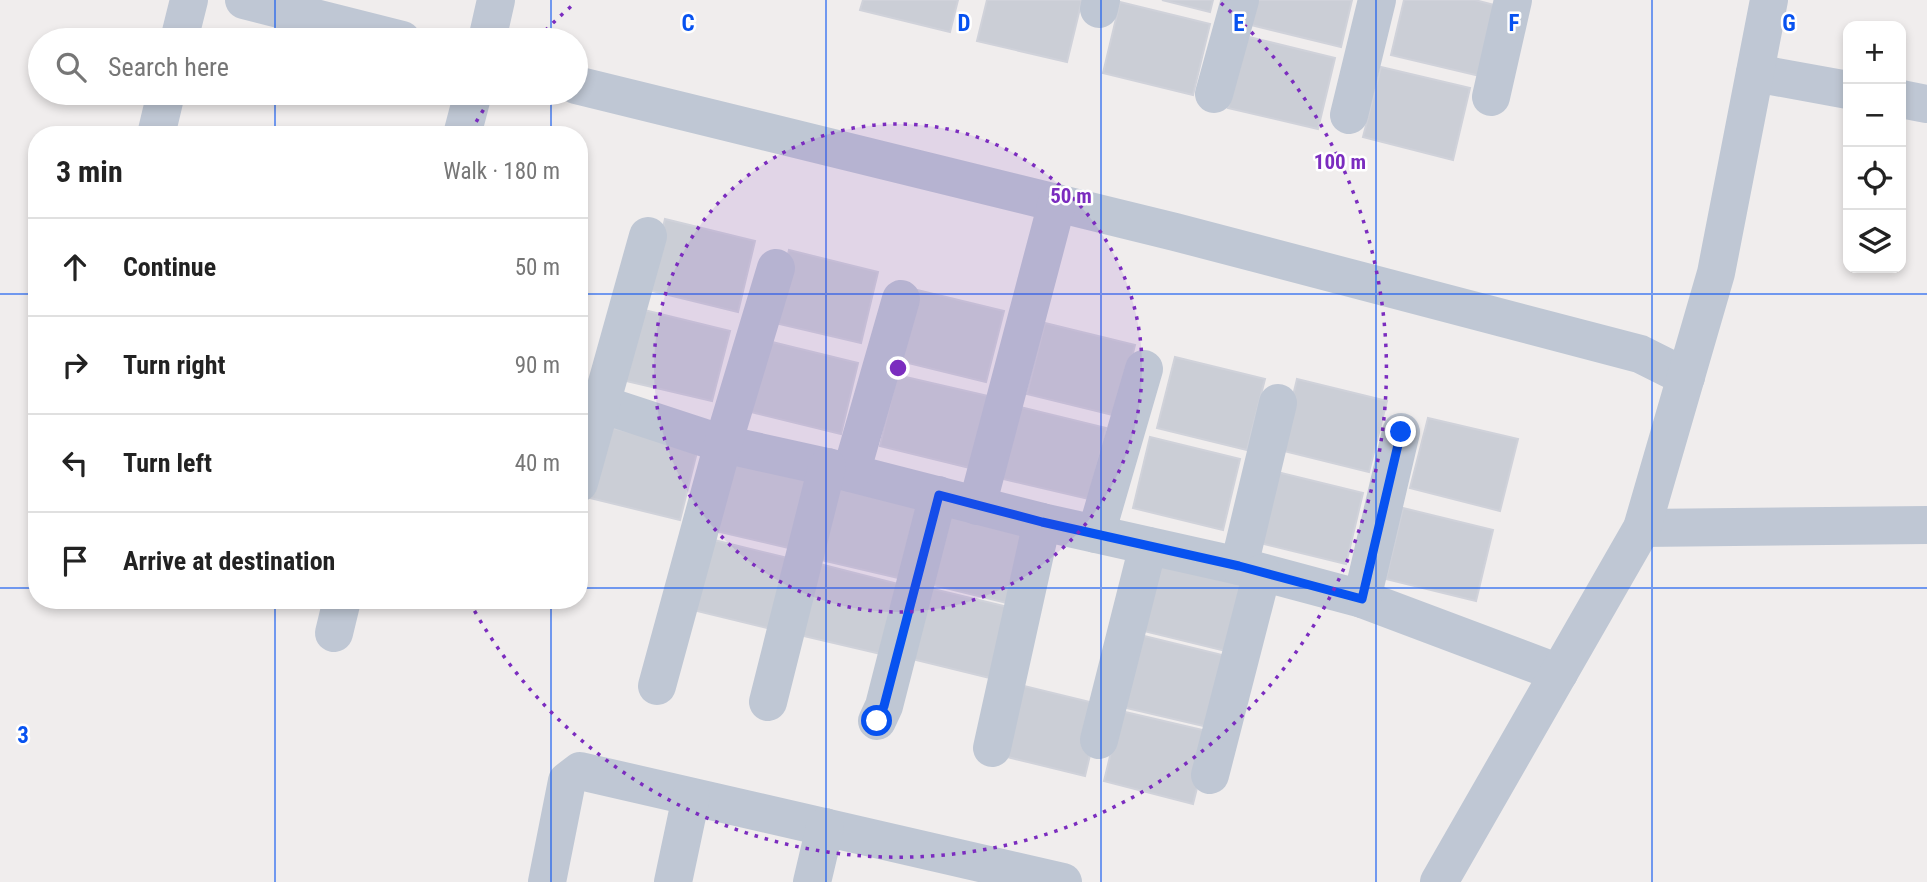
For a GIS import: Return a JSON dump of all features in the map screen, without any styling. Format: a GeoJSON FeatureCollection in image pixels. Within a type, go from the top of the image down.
{"type":"FeatureCollection","features":[{"type":"Feature","properties":{"kind":"street"},"geometry":{"type":"LineString","coordinates":[[182,28],[189,0]]}},
{"type":"Feature","properties":{"kind":"street"},"geometry":{"type":"LineString","coordinates":[[244,0],[354,28]]}},
{"type":"Feature","properties":{"kind":"street"},"geometry":{"type":"LineString","coordinates":[[490,28],[496,0]]}},
{"type":"Feature","properties":{"kind":"street"},"geometry":{"type":"LineString","coordinates":[[1214,94],[1240,0]]}},
{"type":"Feature","properties":{"kind":"street"},"geometry":{"type":"LineString","coordinates":[[1349,115],[1377,0]]}},
{"type":"Feature","properties":{"kind":"street"},"geometry":{"type":"LineString","coordinates":[[1491,97],[1513,0]]}},
{"type":"Feature","properties":{"kind":"street"},"geometry":{"type":"LineString","coordinates":[[1440,882],[1642,528],[1716,273],[1769,0]]}},
{"type":"Feature","properties":{"kind":"street"},"geometry":{"type":"LineString","coordinates":[[1755,73],[1843,89]]}},
{"type":"Feature","properties":{"kind":"street"},"geometry":{"type":"LineString","coordinates":[[588,88],[1175,232],[1640,354],[1686,377]]}},
{"type":"Feature","properties":{"kind":"street"},"geometry":{"type":"LineString","coordinates":[[1906,100],[1927,104]]}},
{"type":"Feature","properties":{"kind":"street"},"geometry":{"type":"LineString","coordinates":[[158,126],[163,105]]}},
{"type":"Feature","properties":{"kind":"street"},"geometry":{"type":"LineString","coordinates":[[465,126],[470,105]]}},
{"type":"Feature","properties":{"kind":"street"},"geometry":{"type":"LineString","coordinates":[[978,506],[1056,204]]}},
{"type":"Feature","properties":{"kind":"street"},"geometry":{"type":"LineString","coordinates":[[588,450],[648,236]]}},
{"type":"Feature","properties":{"kind":"street"},"geometry":{"type":"LineString","coordinates":[[657,686],[723,444],[776,268]]}},
{"type":"Feature","properties":{"kind":"street"},"geometry":{"type":"LineString","coordinates":[[768,702],[839,470],[901,299]]}},
{"type":"Feature","properties":{"kind":"street"},"geometry":{"type":"LineString","coordinates":[[1096,534],[1144,369]]}},
{"type":"Feature","properties":{"kind":"street"},"geometry":{"type":"LineString","coordinates":[[1210,775],[1250,570],[1278,403]]}},
{"type":"Feature","properties":{"kind":"street"},"geometry":{"type":"LineString","coordinates":[[601,404],[723,444],[1362,599],[1559,673]]}},
{"type":"Feature","properties":{"kind":"street"},"geometry":{"type":"LineString","coordinates":[[1362,599],[1401,432]]}},
{"type":"Feature","properties":{"kind":"street"},"geometry":{"type":"LineString","coordinates":[[877,721],[884,706],[939,495]]}},
{"type":"Feature","properties":{"kind":"street"},"geometry":{"type":"LineString","coordinates":[[992,748],[1042,522]]}},
{"type":"Feature","properties":{"kind":"street"},"geometry":{"type":"LineString","coordinates":[[1642,528],[1927,525]]}},
{"type":"Feature","properties":{"kind":"street"},"geometry":{"type":"LineString","coordinates":[[1099,740],[1148,546]]}},
{"type":"Feature","properties":{"kind":"street"},"geometry":{"type":"LineString","coordinates":[[547,882],[567,781],[580,771],[825,827],[933,867],[1060,882]]}},
{"type":"Feature","properties":{"kind":"street"},"geometry":{"type":"LineString","coordinates":[[673,882],[691,797]]}},
{"type":"Feature","properties":{"kind":"street"},"geometry":{"type":"LineString","coordinates":[[812,882],[825,827]]}},
{"type":"Feature","properties":{"kind":"building"},"geometry":{"type":"Polygon","coordinates":[[[863,0],[958,0],[950,32],[860,10],[863,0]]]}},
{"type":"Feature","properties":{"kind":"building"},"geometry":{"type":"Polygon","coordinates":[[[987,0],[1082,0],[1067,62],[977,41],[987,0]]]}},
{"type":"Feature","properties":{"kind":"building"},"geometry":{"type":"Polygon","coordinates":[[[1162,0],[1213,0],[1210,12],[1162,0]]]}},
{"type":"Feature","properties":{"kind":"building"},"geometry":{"type":"Polygon","coordinates":[[[1257,0],[1352,0],[1341,47],[1251,25],[1257,0]]]}},
{"type":"Feature","properties":{"kind":"building"},"geometry":{"type":"Polygon","coordinates":[[[1404,0],[1475,0],[1498,6],[1480,76],[1391,55],[1404,0]]]}},
{"type":"Feature","properties":{"kind":"building"},"geometry":{"type":"Polygon","coordinates":[[[1120,2],[1210,24],[1193,95],[1103,73],[1120,2]]]}},
{"type":"Feature","properties":{"kind":"building"},"geometry":{"type":"Polygon","coordinates":[[[1245,36],[1335,58],[1318,129],[1228,108],[1245,36]]]}},
{"type":"Feature","properties":{"kind":"building"},"geometry":{"type":"Polygon","coordinates":[[[1381,67],[1470,88],[1453,160],[1363,137],[1381,67]]]}},
{"type":"Feature","properties":{"kind":"building"},"geometry":{"type":"Polygon","coordinates":[[[665,219],[755,241],[738,312],[648,290],[665,219]]]}},
{"type":"Feature","properties":{"kind":"building"},"geometry":{"type":"Polygon","coordinates":[[[789,250],[878,272],[861,343],[771,322],[789,250]]]}},
{"type":"Feature","properties":{"kind":"building"},"geometry":{"type":"Polygon","coordinates":[[[913,289],[1004,311],[986,382],[896,360],[913,289]]]}},
{"type":"Feature","properties":{"kind":"building"},"geometry":{"type":"Polygon","coordinates":[[[640,309],[730,331],[712,401],[622,380],[640,309]]]}},
{"type":"Feature","properties":{"kind":"building"},"geometry":{"type":"Polygon","coordinates":[[[1045,323],[1135,345],[1117,416],[1027,394],[1045,323]]]}},
{"type":"Feature","properties":{"kind":"building"},"geometry":{"type":"Polygon","coordinates":[[[768,341],[858,363],[841,434],[751,412],[768,341]]]}},
{"type":"Feature","properties":{"kind":"building"},"geometry":{"type":"Polygon","coordinates":[[[1175,357],[1265,379],[1247,450],[1157,428],[1175,357]]]}},
{"type":"Feature","properties":{"kind":"building"},"geometry":{"type":"Polygon","coordinates":[[[897,375],[988,396],[970,468],[880,446],[897,375]]]}},
{"type":"Feature","properties":{"kind":"building"},"geometry":{"type":"Polygon","coordinates":[[[1297,379],[1387,401],[1369,472],[1280,450],[1297,379]]]}},
{"type":"Feature","properties":{"kind":"building"},"geometry":{"type":"Polygon","coordinates":[[[1016,406],[1106,428],[1089,499],[999,478],[1016,406]]]}},
{"type":"Feature","properties":{"kind":"building"},"geometry":{"type":"Polygon","coordinates":[[[1428,418],[1518,439],[1500,511],[1410,488],[1428,418]]]}},
{"type":"Feature","properties":{"kind":"building"},"geometry":{"type":"Polygon","coordinates":[[[608,427],[698,448],[680,520],[590,498],[608,427]]]}},
{"type":"Feature","properties":{"kind":"building"},"geometry":{"type":"Polygon","coordinates":[[[1150,437],[1240,459],[1223,530],[1133,508],[1150,437]]]}},
{"type":"Feature","properties":{"kind":"building"},"geometry":{"type":"Polygon","coordinates":[[[721,456],[810,479],[793,549],[703,528],[721,456]]]}},
{"type":"Feature","properties":{"kind":"building"},"geometry":{"type":"Polygon","coordinates":[[[1273,471],[1363,493],[1346,564],[1256,542],[1273,471]]]}},
{"type":"Feature","properties":{"kind":"building"},"geometry":{"type":"Polygon","coordinates":[[[835,487],[925,509],[907,580],[817,559],[835,487]]]}},
{"type":"Feature","properties":{"kind":"building"},"geometry":{"type":"Polygon","coordinates":[[[1403,508],[1493,530],[1476,601],[1386,579],[1403,508]]]}},
{"type":"Feature","properties":{"kind":"building"},"geometry":{"type":"Polygon","coordinates":[[[946,513],[1037,535],[1019,606],[929,584],[946,513]]]}},
{"type":"Feature","properties":{"kind":"building"},"geometry":{"type":"Polygon","coordinates":[[[706,538],[796,560],[779,631],[689,609],[706,538]]]}},
{"type":"Feature","properties":{"kind":"building"},"geometry":{"type":"Polygon","coordinates":[[[1158,559],[1248,581],[1230,652],[1140,630],[1158,559]]]}},
{"type":"Feature","properties":{"kind":"building"},"geometry":{"type":"Polygon","coordinates":[[[808,561],[898,584],[881,654],[791,633],[808,561]]]}},
{"type":"Feature","properties":{"kind":"building"},"geometry":{"type":"Polygon","coordinates":[[[921,586],[1012,608],[994,679],[904,657],[921,586]]]}},
{"type":"Feature","properties":{"kind":"building"},"geometry":{"type":"Polygon","coordinates":[[[1136,634],[1226,656],[1208,727],[1118,706],[1136,634]]]}},
{"type":"Feature","properties":{"kind":"building"},"geometry":{"type":"Polygon","coordinates":[[[1012,683],[1102,705],[1085,776],[995,754],[1012,683]]]}},
{"type":"Feature","properties":{"kind":"building"},"geometry":{"type":"Polygon","coordinates":[[[1121,711],[1211,732],[1193,804],[1104,781],[1121,711]]]}},
{"type":"Feature","properties":{"kind":"route"},"geometry":{"type":"LineString","coordinates":[[877,721],[884,706],[939,495],[1042,522],[1239,566],[1362,599],[1401,432]]}}]}
